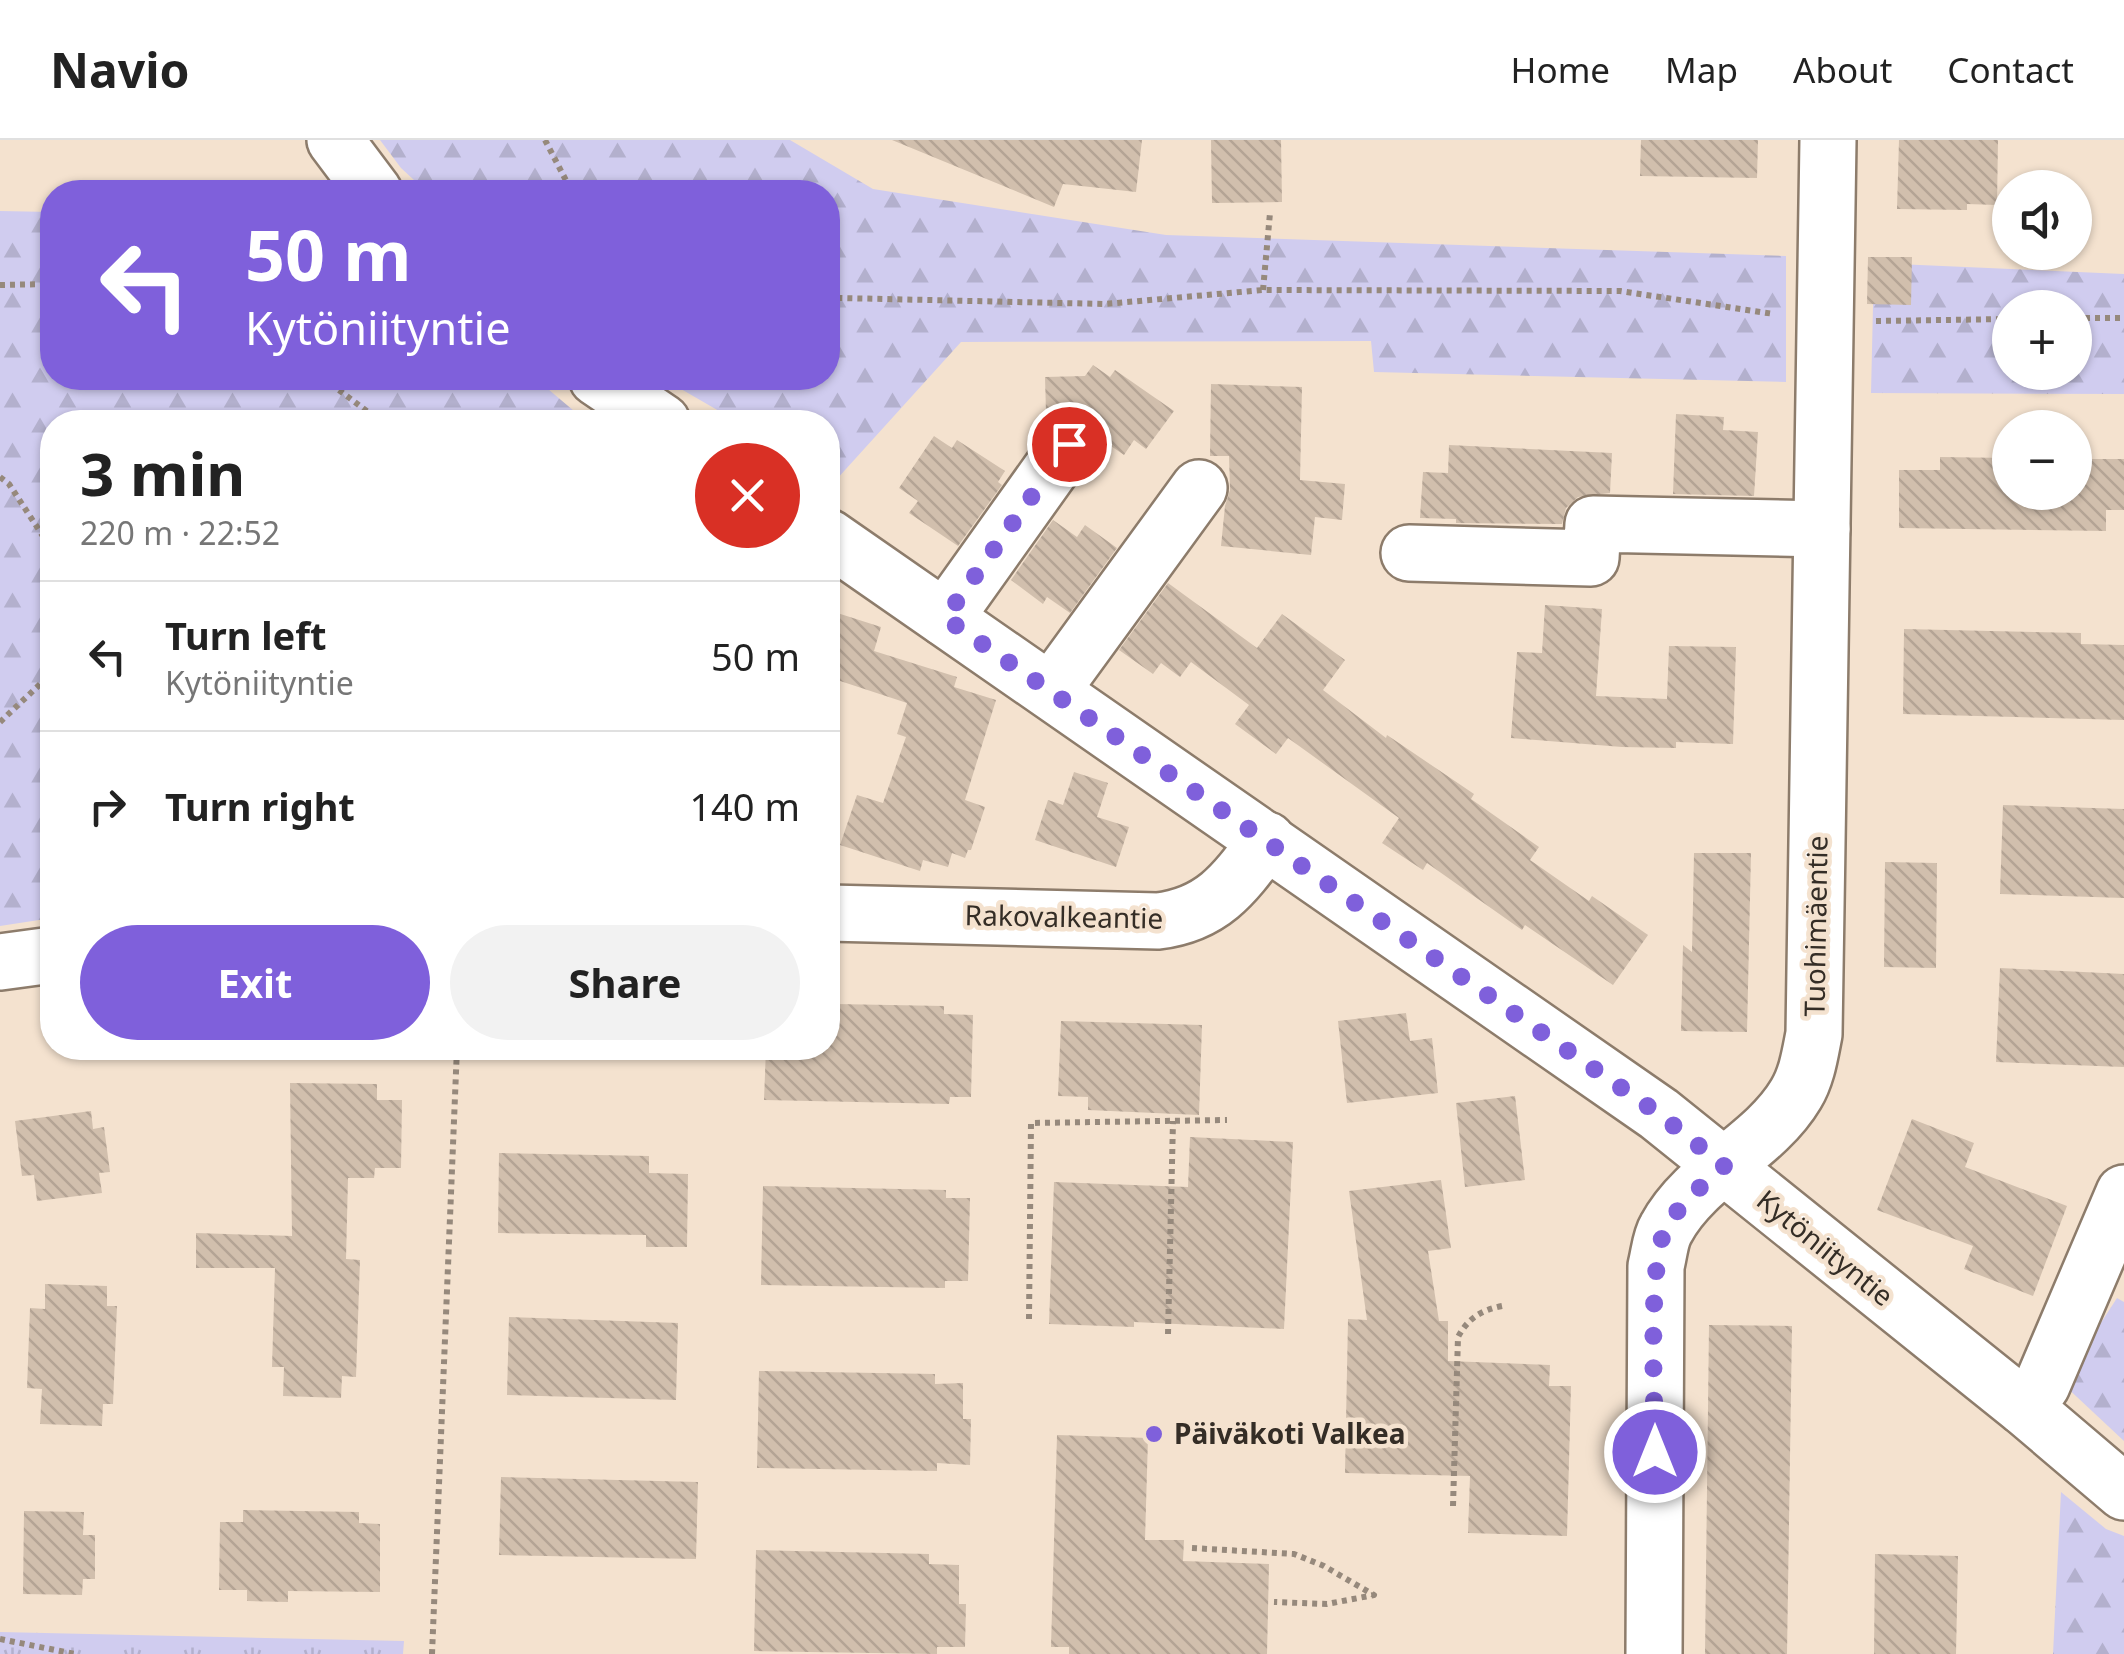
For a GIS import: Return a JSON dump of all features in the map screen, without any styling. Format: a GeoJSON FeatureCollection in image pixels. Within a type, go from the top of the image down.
{"type":"FeatureCollection","features":[{"type":"Feature","properties":{"kind":"street"},"geometry":{"type":"LineString","coordinates":[[335,140],[365,180]]}},
{"type":"Feature","properties":{"kind":"street","name":"Tuohimäentie"},"geometry":{"type":"LineString","coordinates":[[1654,1654],[1656,1266],[1665,1230],[1691,1196],[1763,1133],[1796,1095],[1808,1066],[1814,1034],[1822,529],[1800,318],[1828,140]]}},
{"type":"Feature","properties":{"kind":"street"},"geometry":{"type":"LineString","coordinates":[[615,390],[644,410]]}},
{"type":"Feature","properties":{"kind":"street"},"geometry":{"type":"LineString","coordinates":[[945,618],[1069,444]]}},
{"type":"Feature","properties":{"kind":"street"},"geometry":{"type":"LineString","coordinates":[[1050,691],[1199,488]]}},
{"type":"Feature","properties":{"kind":"street"},"geometry":{"type":"LineString","coordinates":[[1409,553],[1591,558],[1593,524],[1822,529]]}},
{"type":"Feature","properties":{"kind":"street","name":"Kytöniityntie"},"geometry":{"type":"LineString","coordinates":[[840,545],[1659,1114],[2124,1492]]}},
{"type":"Feature","properties":{"kind":"street","name":"Rakovalkeantie"},"geometry":{"type":"LineString","coordinates":[[840,912],[1158,921],[1187,917],[1213,902],[1240,877],[1267,840]]}},
{"type":"Feature","properties":{"kind":"street"},"geometry":{"type":"LineString","coordinates":[[0,962],[40,956]]}},
{"type":"Feature","properties":{"kind":"street"},"geometry":{"type":"LineString","coordinates":[[2024,1407],[2042,1385],[2124,1192]]}},
{"type":"Feature","properties":{"kind":"path"},"geometry":{"type":"LineString","coordinates":[[545,140],[566,180]]}},
{"type":"Feature","properties":{"kind":"path"},"geometry":{"type":"LineString","coordinates":[[1263,290],[1270,212]]}},
{"type":"Feature","properties":{"kind":"path"},"geometry":{"type":"LineString","coordinates":[[0,286],[40,284]]}},
{"type":"Feature","properties":{"kind":"path"},"geometry":{"type":"LineString","coordinates":[[840,298],[1105,304],[1263,290],[1620,291],[1800,318],[1992,319]]}},
{"type":"Feature","properties":{"kind":"path"},"geometry":{"type":"LineString","coordinates":[[2092,318],[2124,318]]}},
{"type":"Feature","properties":{"kind":"path"},"geometry":{"type":"LineString","coordinates":[[339,390],[365,410]]}},
{"type":"Feature","properties":{"kind":"path"},"geometry":{"type":"LineString","coordinates":[[0,477],[9,484],[40,532]]}},
{"type":"Feature","properties":{"kind":"path"},"geometry":{"type":"LineString","coordinates":[[0,722],[40,684]]}},
{"type":"Feature","properties":{"kind":"path"},"geometry":{"type":"LineString","coordinates":[[432,1654],[457,1060]]}},
{"type":"Feature","properties":{"kind":"path"},"geometry":{"type":"LineString","coordinates":[[1029,1319],[1031,1124],[1227,1120]]}},
{"type":"Feature","properties":{"kind":"path"},"geometry":{"type":"LineString","coordinates":[[1168,1334],[1173,1121]]}},
{"type":"Feature","properties":{"kind":"path"},"geometry":{"type":"LineString","coordinates":[[1453,1506],[1458,1336],[1476,1315],[1502,1306]]}},
{"type":"Feature","properties":{"kind":"path"},"geometry":{"type":"LineString","coordinates":[[1192,1548],[1294,1554],[1324,1566],[1374,1595],[1328,1604],[1274,1602]]}},
{"type":"Feature","properties":{"kind":"path"},"geometry":{"type":"LineString","coordinates":[[0,1639],[75,1654]]}},
{"type":"Feature","properties":{"kind":"green space"},"geometry":{"type":"Polygon","coordinates":[[[380,140],[790,140],[873,189],[1166,235],[1786,256],[1786,382],[1374,372],[1371,341],[961,342],[840,476],[840,410],[717,410],[683,390],[840,390],[840,180],[414,180],[380,140]]]}},
{"type":"Feature","properties":{"kind":"green space"},"geometry":{"type":"Polygon","coordinates":[[[0,211],[40,212],[40,390],[549,390],[573,410],[40,410],[40,920],[0,926],[0,211]]]}},
{"type":"Feature","properties":{"kind":"green space"},"geometry":{"type":"Polygon","coordinates":[[[1874,263],[2124,274],[2124,394],[1871,393],[1874,263]]]}},
{"type":"Feature","properties":{"kind":"green space"},"geometry":{"type":"Polygon","coordinates":[[[2117,1298],[2124,1302],[2124,1441],[2062,1383],[2117,1298]]]}},
{"type":"Feature","properties":{"kind":"green space"},"geometry":{"type":"Polygon","coordinates":[[[2061,1492],[2106,1529],[2124,1536],[2124,1654],[2053,1654],[2061,1492]]]}},
{"type":"Feature","properties":{"kind":"green space"},"geometry":{"type":"Polygon","coordinates":[[[0,1632],[404,1641],[403,1654],[0,1654],[0,1632]]]}},
{"type":"Feature","properties":{"kind":"building"},"geometry":{"type":"Polygon","coordinates":[[[892,140],[1142,140],[1136,192],[1063,184],[1054,207],[892,140]]]}},
{"type":"Feature","properties":{"kind":"building"},"geometry":{"type":"Polygon","coordinates":[[[1211,140],[1281,140],[1282,202],[1212,203],[1211,140]]]}},
{"type":"Feature","properties":{"kind":"building"},"geometry":{"type":"Polygon","coordinates":[[[1641,140],[1758,140],[1757,178],[1640,176],[1641,140]]]}},
{"type":"Feature","properties":{"kind":"building"},"geometry":{"type":"Polygon","coordinates":[[[1899,140],[1998,140],[1998,170],[1992,170],[1992,205],[1967,204],[1967,210],[1897,209],[1899,140]]]}},
{"type":"Feature","properties":{"kind":"building"},"geometry":{"type":"Polygon","coordinates":[[[1868,257],[1912,257],[1911,305],[1867,304],[1868,257]]]}},
{"type":"Feature","properties":{"kind":"building"},"geometry":{"type":"Polygon","coordinates":[[[1093,365],[1110,377],[1115,370],[1174,411],[1146,449],[1134,440],[1124,455],[1108,444],[1103,452],[1099,449],[1097,430],[1086,418],[1071,413],[1054,417],[1046,412],[1045,377],[1085,376],[1093,365]]]}},
{"type":"Feature","properties":{"kind":"building"},"geometry":{"type":"Polygon","coordinates":[[[1211,384],[1302,387],[1300,480],[1345,484],[1342,520],[1315,517],[1311,555],[1221,546],[1230,490],[1229,456],[1210,456],[1211,384]]]}},
{"type":"Feature","properties":{"kind":"building"},"geometry":{"type":"Polygon","coordinates":[[[1676,414],[1724,417],[1723,430],[1758,432],[1754,496],[1673,494],[1676,414]]]}},
{"type":"Feature","properties":{"kind":"building"},"geometry":{"type":"Polygon","coordinates":[[[934,436],[952,448],[957,440],[1005,471],[998,482],[1002,485],[958,546],[909,513],[918,501],[899,488],[934,436]]]}},
{"type":"Feature","properties":{"kind":"building"},"geometry":{"type":"Polygon","coordinates":[[[1449,445],[1612,453],[1610,493],[1578,497],[1566,508],[1562,524],[1456,523],[1456,519],[1420,518],[1423,472],[1448,473],[1449,445]]]}},
{"type":"Feature","properties":{"kind":"building"},"geometry":{"type":"Polygon","coordinates":[[[1940,457],[1992,458],[1992,510],[2092,510],[2092,459],[2124,459],[2124,510],[2106,510],[2106,531],[1899,528],[1899,470],[1940,470],[1940,457]]]}},
{"type":"Feature","properties":{"kind":"building"},"geometry":{"type":"Polygon","coordinates":[[[1053,520],[1077,537],[1085,525],[1117,548],[1070,613],[1047,597],[1043,604],[1011,580],[1053,520]]]}},
{"type":"Feature","properties":{"kind":"building"},"geometry":{"type":"Polygon","coordinates":[[[1168,583],[1257,648],[1282,614],[1345,660],[1323,690],[1386,738],[1387,735],[1474,794],[1471,799],[1539,847],[1530,860],[1648,935],[1613,985],[1525,925],[1522,930],[1427,863],[1423,870],[1382,843],[1399,818],[1288,738],[1276,754],[1235,724],[1249,705],[1191,662],[1180,677],[1161,663],[1153,674],[1119,650],[1168,583]]]}},
{"type":"Feature","properties":{"kind":"building"},"geometry":{"type":"Polygon","coordinates":[[[1545,605],[1602,609],[1596,696],[1667,699],[1669,646],[1736,647],[1733,744],[1676,742],[1676,748],[1622,747],[1511,738],[1517,652],[1542,653],[1545,605]]]}},
{"type":"Feature","properties":{"kind":"building"},"geometry":{"type":"Polygon","coordinates":[[[840,614],[881,627],[874,651],[957,677],[954,687],[996,700],[965,800],[985,807],[971,850],[965,858],[952,853],[948,867],[923,860],[920,871],[840,845],[857,795],[883,803],[906,737],[897,734],[907,703],[840,681],[840,614]]]}},
{"type":"Feature","properties":{"kind":"building"},"geometry":{"type":"Polygon","coordinates":[[[1904,629],[2081,633],[2081,644],[2124,645],[2124,720],[1903,714],[1904,629]]]}},
{"type":"Feature","properties":{"kind":"building"},"geometry":{"type":"Polygon","coordinates":[[[1074,772],[1108,783],[1097,817],[1129,827],[1116,867],[1035,840],[1048,800],[1063,805],[1074,772]]]}},
{"type":"Feature","properties":{"kind":"building"},"geometry":{"type":"Polygon","coordinates":[[[2003,805],[2124,809],[2124,898],[2000,894],[2003,805]]]}},
{"type":"Feature","properties":{"kind":"building"},"geometry":{"type":"Polygon","coordinates":[[[1694,853],[1751,853],[1747,1032],[1681,1031],[1683,945],[1692,952],[1694,853]]]}},
{"type":"Feature","properties":{"kind":"building"},"geometry":{"type":"Polygon","coordinates":[[[1885,862],[1937,863],[1936,968],[1884,967],[1885,862]]]}},
{"type":"Feature","properties":{"kind":"building"},"geometry":{"type":"Polygon","coordinates":[[[2000,968],[2124,974],[2124,1067],[1996,1062],[2000,968]]]}},
{"type":"Feature","properties":{"kind":"building"},"geometry":{"type":"Polygon","coordinates":[[[840,1004],[944,1006],[944,1014],[973,1015],[971,1097],[950,1097],[949,1104],[764,1100],[766,1060],[840,1060],[840,1004]]]}},
{"type":"Feature","properties":{"kind":"building"},"geometry":{"type":"Polygon","coordinates":[[[1406,1013],[1410,1041],[1432,1038],[1438,1093],[1347,1103],[1338,1021],[1406,1013]]]}},
{"type":"Feature","properties":{"kind":"building"},"geometry":{"type":"Polygon","coordinates":[[[1061,1021],[1202,1025],[1199,1115],[1088,1110],[1088,1097],[1058,1096],[1061,1021]]]}},
{"type":"Feature","properties":{"kind":"building"},"geometry":{"type":"Polygon","coordinates":[[[290,1083],[377,1084],[377,1100],[402,1100],[401,1168],[375,1168],[374,1178],[348,1178],[346,1259],[360,1260],[356,1377],[342,1376],[341,1398],[283,1396],[284,1367],[272,1367],[275,1268],[196,1268],[196,1233],[292,1236],[290,1083]]]}},
{"type":"Feature","properties":{"kind":"building"},"geometry":{"type":"Polygon","coordinates":[[[1515,1096],[1525,1180],[1465,1187],[1456,1103],[1515,1096]]]}},
{"type":"Feature","properties":{"kind":"building"},"geometry":{"type":"Polygon","coordinates":[[[91,1111],[93,1129],[104,1127],[110,1172],[99,1173],[102,1193],[37,1201],[34,1175],[22,1176],[15,1121],[91,1111]]]}},
{"type":"Feature","properties":{"kind":"building"},"geometry":{"type":"Polygon","coordinates":[[[1912,1119],[1974,1143],[1965,1167],[2067,1206],[2033,1296],[1964,1269],[1973,1246],[1877,1210],[1912,1119]]]}},
{"type":"Feature","properties":{"kind":"building"},"geometry":{"type":"Polygon","coordinates":[[[1190,1137],[1293,1142],[1284,1329],[1134,1322],[1134,1327],[1049,1324],[1054,1182],[1188,1187],[1190,1137]]]}},
{"type":"Feature","properties":{"kind":"building"},"geometry":{"type":"Polygon","coordinates":[[[499,1153],[649,1156],[649,1173],[688,1174],[687,1247],[646,1247],[646,1235],[498,1233],[499,1153]]]}},
{"type":"Feature","properties":{"kind":"building"},"geometry":{"type":"Polygon","coordinates":[[[1441,1180],[1451,1248],[1428,1251],[1439,1321],[1448,1321],[1448,1361],[1550,1365],[1549,1386],[1571,1386],[1567,1536],[1468,1533],[1470,1476],[1345,1473],[1348,1319],[1367,1320],[1349,1191],[1441,1180]]]}},
{"type":"Feature","properties":{"kind":"building"},"geometry":{"type":"Polygon","coordinates":[[[763,1186],[946,1190],[946,1198],[970,1198],[968,1281],[945,1281],[945,1288],[761,1285],[763,1186]]]}},
{"type":"Feature","properties":{"kind":"building"},"geometry":{"type":"Polygon","coordinates":[[[45,1284],[107,1286],[107,1306],[117,1306],[113,1404],[103,1404],[102,1426],[40,1424],[42,1389],[27,1388],[30,1308],[45,1309],[45,1284]]]}},
{"type":"Feature","properties":{"kind":"building"},"geometry":{"type":"Polygon","coordinates":[[[509,1317],[678,1323],[676,1400],[507,1395],[509,1317]]]}},
{"type":"Feature","properties":{"kind":"building"},"geometry":{"type":"Polygon","coordinates":[[[1709,1325],[1792,1326],[1787,1654],[1705,1654],[1709,1325]]]}},
{"type":"Feature","properties":{"kind":"building"},"geometry":{"type":"Polygon","coordinates":[[[759,1371],[935,1374],[935,1384],[963,1383],[963,1419],[971,1419],[970,1465],[937,1463],[937,1471],[757,1468],[759,1371]]]}},
{"type":"Feature","properties":{"kind":"building"},"geometry":{"type":"Polygon","coordinates":[[[1057,1435],[1148,1438],[1145,1540],[1184,1540],[1183,1561],[1269,1564],[1267,1654],[1069,1654],[1069,1647],[1051,1647],[1057,1435]]]}},
{"type":"Feature","properties":{"kind":"building"},"geometry":{"type":"Polygon","coordinates":[[[501,1477],[698,1482],[696,1559],[499,1555],[501,1477]]]}},
{"type":"Feature","properties":{"kind":"building"},"geometry":{"type":"Polygon","coordinates":[[[243,1510],[359,1512],[359,1523],[380,1524],[380,1592],[288,1591],[288,1602],[247,1601],[247,1590],[219,1590],[220,1522],[243,1522],[243,1510]]]}},
{"type":"Feature","properties":{"kind":"building"},"geometry":{"type":"Polygon","coordinates":[[[24,1511],[84,1512],[83,1535],[95,1535],[95,1579],[83,1579],[82,1595],[23,1594],[24,1511]]]}},
{"type":"Feature","properties":{"kind":"building"},"geometry":{"type":"Polygon","coordinates":[[[756,1550],[929,1554],[929,1564],[959,1565],[959,1604],[966,1604],[965,1647],[937,1647],[937,1654],[754,1651],[756,1550]]]}},
{"type":"Feature","properties":{"kind":"building"},"geometry":{"type":"Polygon","coordinates":[[[1875,1554],[1958,1556],[1956,1654],[1874,1654],[1875,1554]]]}},
{"type":"Feature","properties":{"kind":"place","name":"Päiväkoti Valkea"},"geometry":{"type":"Point","coordinates":[1154,1434]}},
{"type":"Feature","properties":{"kind":"route"},"geometry":{"type":"LineString","coordinates":[[1069,444],[945,618],[1659,1114],[1724,1166],[1691,1196],[1665,1230],[1656,1266],[1655,1452]]}}]}
